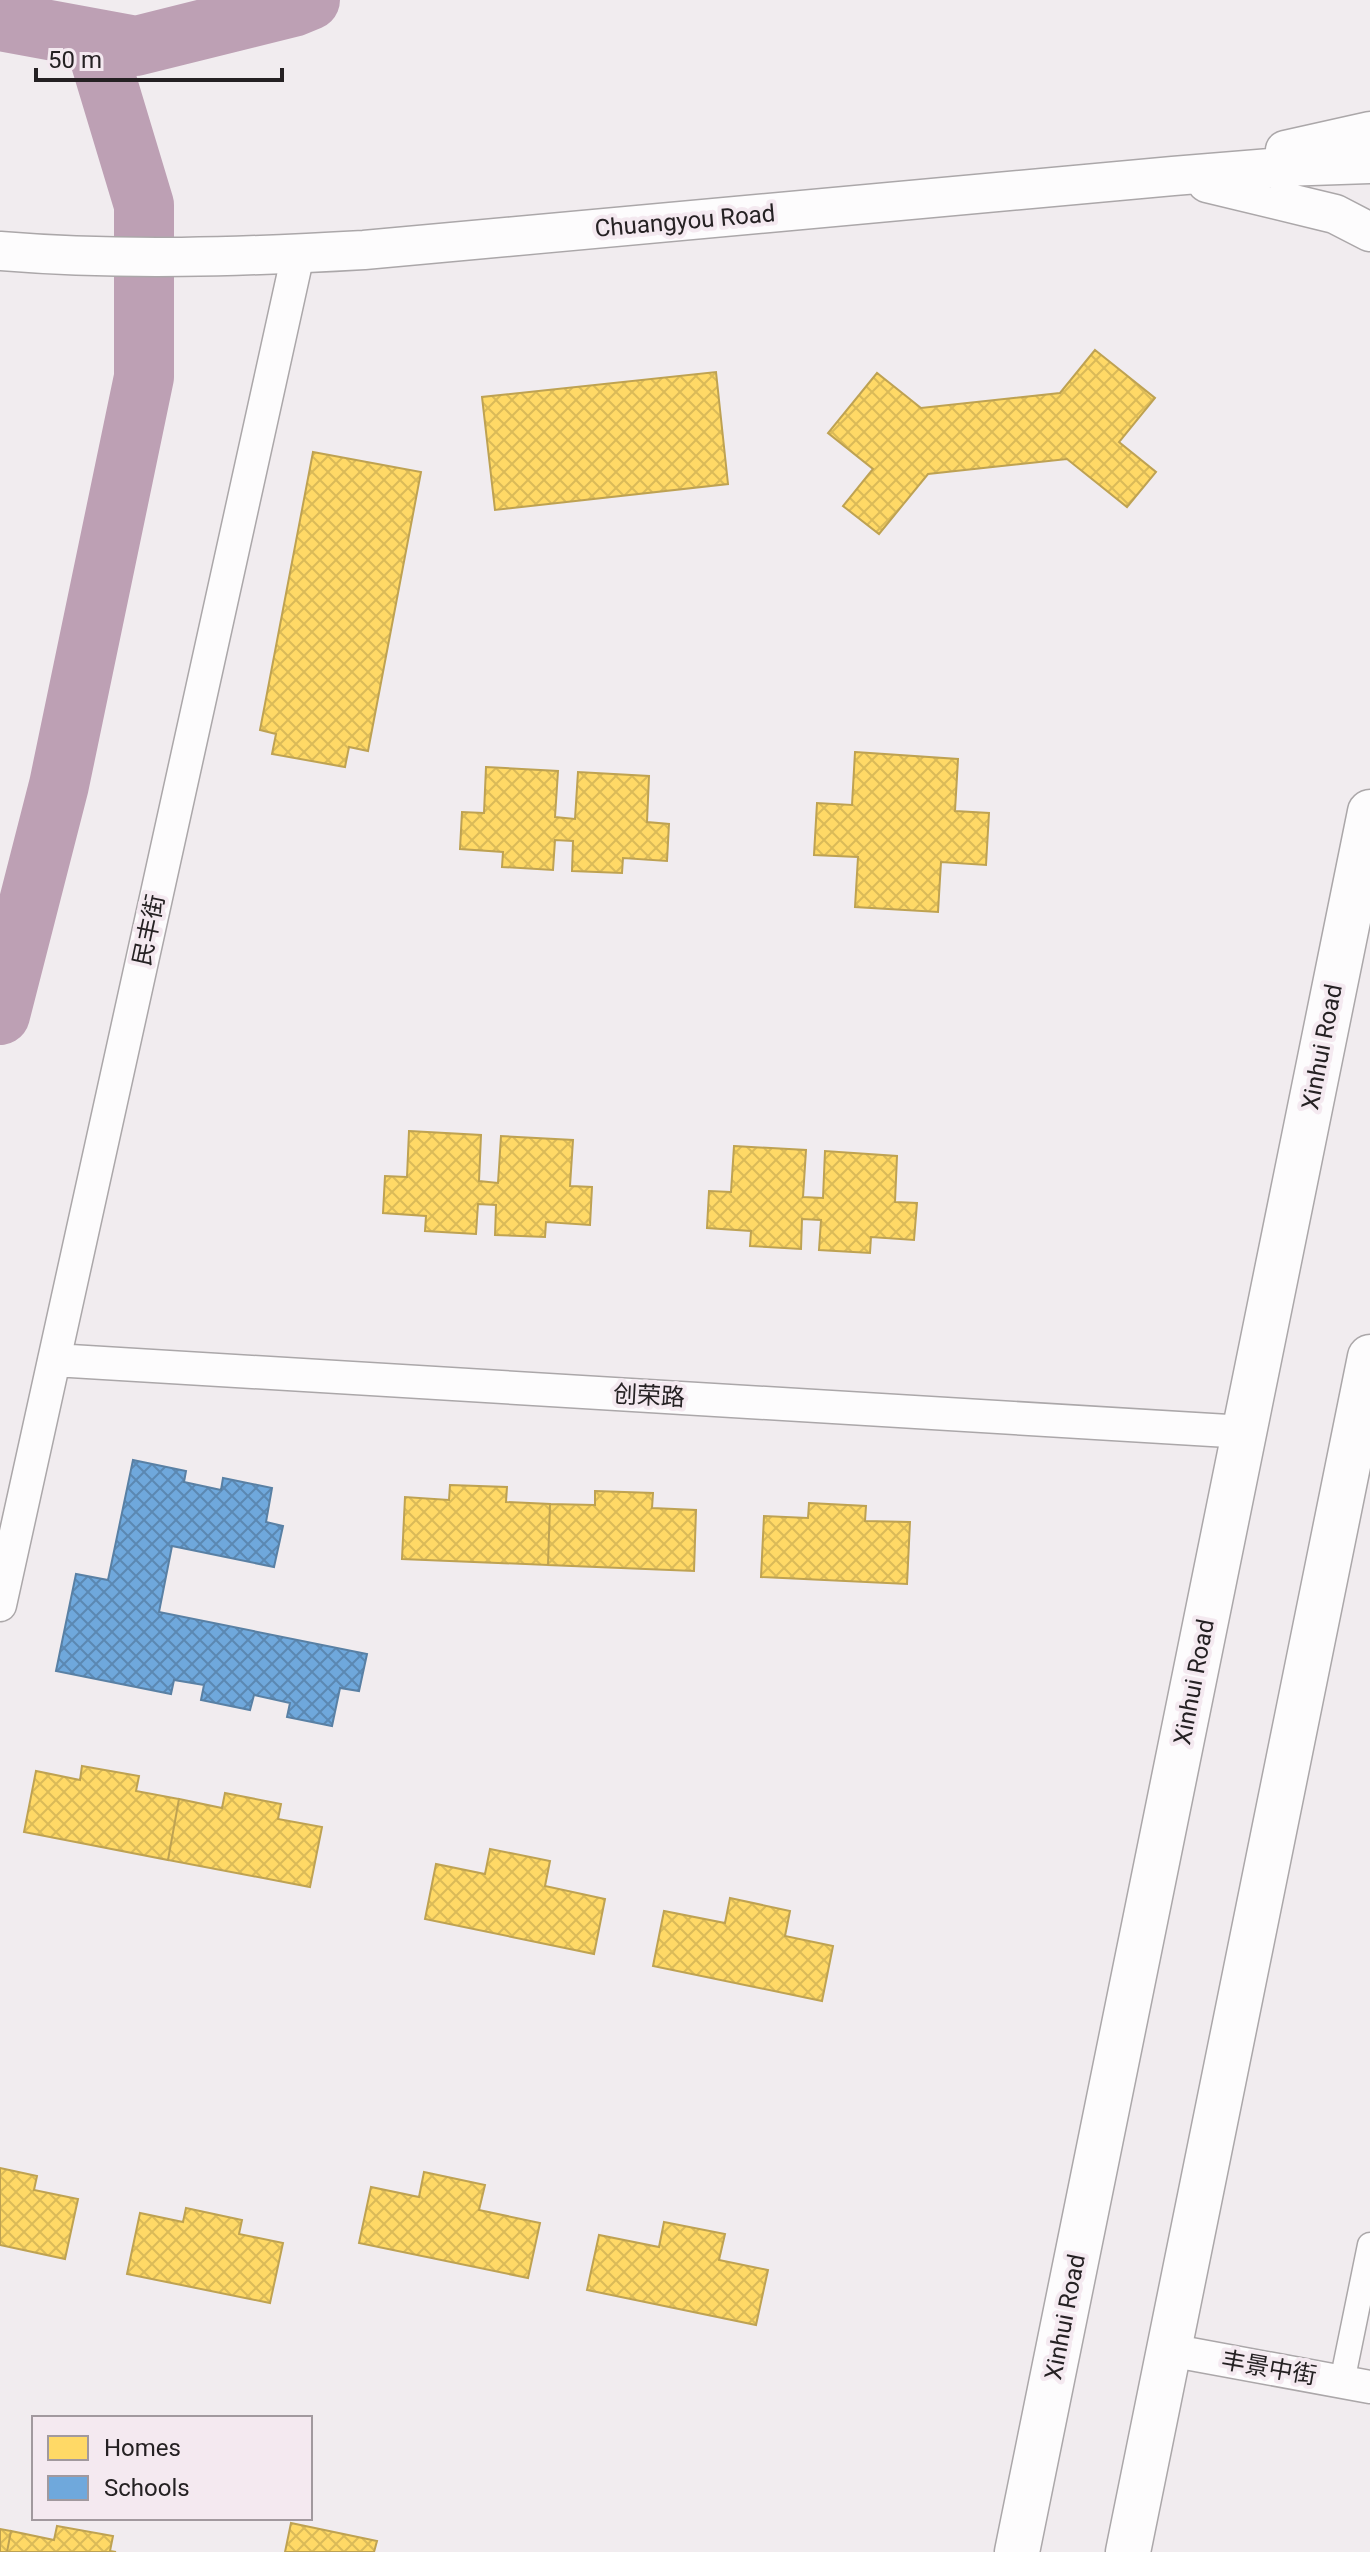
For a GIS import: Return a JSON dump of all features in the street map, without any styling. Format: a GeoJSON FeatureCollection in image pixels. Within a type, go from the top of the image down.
{"type":"FeatureCollection","features":[{"type":"Feature","properties":{"kind":"main road","name":"Xinhui Road"},"geometry":{"type":"LineString","coordinates":[[1028,2543],[1245,1432],[1370,812]]}},
{"type":"Feature","properties":{"kind":"main road"},"geometry":{"type":"LineString","coordinates":[[1126,2550],[1370,1357]]}},
{"type":"Feature","properties":{"kind":"street"},"geometry":{"type":"LineString","coordinates":[[1173,176],[1370,131]]}},
{"type":"Feature","properties":{"kind":"street","name":"Chuangyou Road"},"geometry":{"type":"LineString","coordinates":[[0,251],[69,257],[244,257],[364,250],[1173,176],[1370,164]]}},
{"type":"Feature","properties":{"kind":"street"},"geometry":{"type":"LineString","coordinates":[[1173,176],[1335,214],[1370,232]]}},
{"type":"Feature","properties":{"kind":"street","name":"民丰街"},"geometry":{"type":"LineString","coordinates":[[0,1605],[298,254]]}},
{"type":"Feature","properties":{"kind":"street","name":"创荣路"},"geometry":{"type":"LineString","coordinates":[[54,1360],[1245,1432]]}},
{"type":"Feature","properties":{"kind":"street"},"geometry":{"type":"LineString","coordinates":[[1356,2384],[1370,2245]]}},
{"type":"Feature","properties":{"kind":"street","name":"丰景中街"},"geometry":{"type":"LineString","coordinates":[[1169,2350],[1356,2384]]}},
{"type":"Feature","properties":{"kind":"building: Homes"},"geometry":{"type":"Polygon","coordinates":[[[1095,350],[1155,398],[1119,442],[1156,472],[1127,507],[1067,459],[928,474],[879,534],[843,506],[873,469],[828,433],[877,373],[921,408],[1060,393],[1095,350]]]}},
{"type":"Feature","properties":{"kind":"building: Homes"},"geometry":{"type":"Polygon","coordinates":[[[716,372],[728,484],[495,510],[482,397],[716,372]]]}},
{"type":"Feature","properties":{"kind":"building: Homes"},"geometry":{"type":"Polygon","coordinates":[[[313,452],[421,472],[368,751],[349,747],[345,767],[272,754],[276,734],[260,730],[313,452]]]}},
{"type":"Feature","properties":{"kind":"building: Homes"},"geometry":{"type":"Polygon","coordinates":[[[855,752],[958,759],[955,811],[989,813],[986,865],[941,862],[938,912],[855,907],[858,857],[814,855],[817,803],[852,805],[855,752]]]}},
{"type":"Feature","properties":{"kind":"building: Homes"},"geometry":{"type":"Polygon","coordinates":[[[486,767],[558,771],[555,817],[575,819],[578,772],[649,776],[647,822],[669,824],[667,861],[623,858],[622,873],[572,871],[573,841],[555,840],[553,870],[502,867],[503,852],[460,849],[462,812],[484,813],[486,767]]]}},
{"type":"Feature","properties":{"kind":"building: Homes"},"geometry":{"type":"Polygon","coordinates":[[[409,1131],[481,1135],[479,1181],[498,1183],[501,1136],[573,1140],[570,1186],[592,1187],[590,1225],[546,1222],[545,1237],[495,1235],[496,1205],[478,1204],[476,1234],[425,1231],[426,1216],[383,1213],[385,1176],[407,1177],[409,1131]]]}},
{"type":"Feature","properties":{"kind":"building: Homes"},"geometry":{"type":"Polygon","coordinates":[[[734,1146],[806,1150],[803,1197],[823,1198],[825,1151],[897,1156],[895,1202],[917,1203],[914,1240],[871,1237],[870,1253],[819,1250],[821,1220],[802,1219],[801,1249],[750,1246],[751,1231],[707,1228],[709,1191],[731,1192],[734,1146]]]}},
{"type":"Feature","properties":{"kind":"building: Homes"},"geometry":{"type":"Polygon","coordinates":[[[450,1485],[507,1487],[506,1502],[550,1504],[548,1565],[402,1559],[405,1497],[449,1500],[450,1485]]]}},
{"type":"Feature","properties":{"kind":"building: Homes"},"geometry":{"type":"Polygon","coordinates":[[[595,1491],[653,1493],[652,1508],[696,1510],[694,1571],[548,1565],[550,1504],[595,1505],[595,1491]]]}},
{"type":"Feature","properties":{"kind":"building: Homes"},"geometry":{"type":"Polygon","coordinates":[[[809,1503],[866,1506],[865,1521],[910,1522],[907,1584],[761,1577],[764,1516],[808,1518],[809,1503]]]}},
{"type":"Feature","properties":{"kind":"building: Homes"},"geometry":{"type":"Polygon","coordinates":[[[82,1766],[139,1776],[136,1791],[179,1799],[168,1860],[24,1832],[36,1771],[80,1780],[82,1766]]]}},
{"type":"Feature","properties":{"kind":"building: Homes"},"geometry":{"type":"Polygon","coordinates":[[[225,1793],[281,1804],[278,1819],[322,1827],[310,1887],[168,1860],[179,1799],[222,1808],[225,1793]]]}},
{"type":"Feature","properties":{"kind":"building: Homes"},"geometry":{"type":"Polygon","coordinates":[[[490,1849],[550,1861],[545,1886],[605,1899],[594,1954],[425,1919],[436,1864],[485,1874],[490,1849]]]}},
{"type":"Feature","properties":{"kind":"building: Homes"},"geometry":{"type":"Polygon","coordinates":[[[730,1898],[790,1911],[785,1936],[833,1946],[822,2001],[653,1966],[664,1911],[725,1923],[730,1898]]]}},
{"type":"Feature","properties":{"kind":"building: Homes"},"geometry":{"type":"Polygon","coordinates":[[[0,2168],[37,2176],[34,2190],[78,2199],[65,2259],[0,2245],[0,2168]]]}},
{"type":"Feature","properties":{"kind":"building: Homes"},"geometry":{"type":"Polygon","coordinates":[[[424,2172],[485,2185],[479,2210],[540,2223],[528,2278],[359,2243],[371,2187],[419,2197],[424,2172]]]}},
{"type":"Feature","properties":{"kind":"building: Homes"},"geometry":{"type":"Polygon","coordinates":[[[186,2208],[242,2220],[239,2234],[283,2243],[270,2303],[127,2274],[140,2213],[183,2222],[186,2208]]]}},
{"type":"Feature","properties":{"kind":"building: Homes"},"geometry":{"type":"Polygon","coordinates":[[[664,2222],[725,2234],[719,2260],[768,2270],[756,2325],[587,2290],[599,2235],[659,2247],[664,2222]]]}},
{"type":"Feature","properties":{"kind":"building: Homes"},"geometry":{"type":"Polygon","coordinates":[[[291,2523],[377,2541],[374,2552],[285,2552],[291,2523]]]}},
{"type":"Feature","properties":{"kind":"building: Homes"},"geometry":{"type":"Polygon","coordinates":[[[57,2526],[113,2536],[110,2551],[116,2552],[7,2552],[11,2531],[54,2540],[57,2526]]]}},
{"type":"Feature","properties":{"kind":"building: Homes"},"geometry":{"type":"Polygon","coordinates":[[[0,2529],[11,2531],[7,2552],[0,2552],[0,2529]]]}},
{"type":"Feature","properties":{"kind":"building: Schools"},"geometry":{"type":"Polygon","coordinates":[[[133,1460],[186,1471],[184,1482],[221,1490],[223,1478],[272,1488],[266,1522],[283,1526],[274,1567],[172,1546],[159,1612],[367,1654],[359,1691],[340,1688],[332,1726],[287,1717],[290,1703],[254,1695],[250,1710],[201,1700],[204,1685],[174,1680],[171,1694],[56,1671],[76,1574],[108,1580],[133,1460]]]}},
{"type":"Feature","properties":{"kind":"waterway"},"geometry":{"type":"LineString","coordinates":[[0,21],[136,46],[293,7],[310,0]]}},
{"type":"Feature","properties":{"kind":"waterway"},"geometry":{"type":"LineString","coordinates":[[0,1015],[59,785],[144,377],[144,205],[94,39]]}}]}
